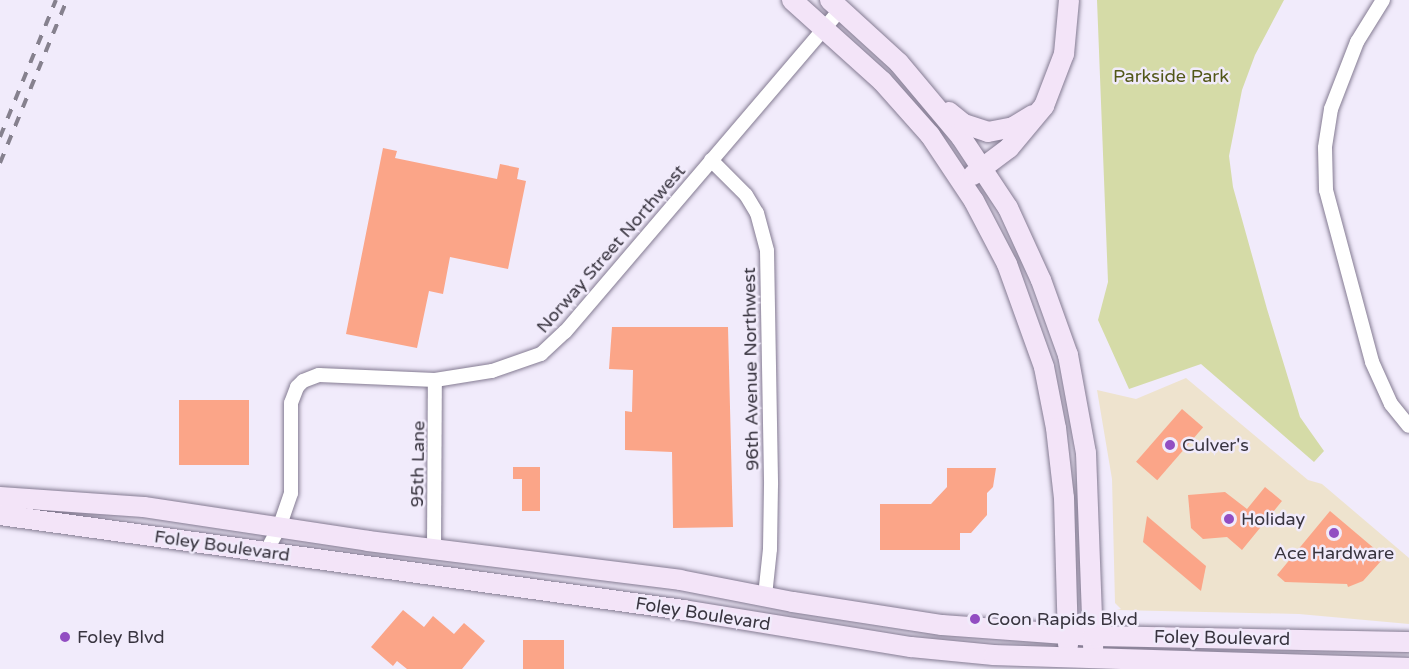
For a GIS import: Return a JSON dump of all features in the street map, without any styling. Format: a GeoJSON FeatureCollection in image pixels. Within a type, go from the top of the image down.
{"type":"FeatureCollection","features":[{"type":"Feature","properties":{"kind":"main road"},"geometry":{"type":"LineString","coordinates":[[792,0],[862,61],[908,110],[963,182],[1007,264],[1044,367],[1062,476],[1069,634],[1068,663]]}},
{"type":"Feature","properties":{"kind":"main road"},"geometry":{"type":"LineString","coordinates":[[963,182],[1010,148],[1044,106],[1064,54],[1069,0]]}},
{"type":"Feature","properties":{"kind":"main road"},"geometry":{"type":"LineString","coordinates":[[836,4],[872,35],[939,104],[964,124],[976,130],[999,131],[1013,127],[1027,120],[1044,106]]}},
{"type":"Feature","properties":{"kind":"main road"},"geometry":{"type":"LineString","coordinates":[[913,79],[983,168],[1008,208],[1056,319],[1068,355],[1086,453],[1093,664]]}},
{"type":"Feature","properties":{"kind":"main road","name":"Foley Boulevard"},"geometry":{"type":"LineString","coordinates":[[0,497],[144,507],[279,528],[680,580],[793,602],[942,625],[1092,636],[1409,642]]}},
{"type":"Feature","properties":{"kind":"main road","name":"Foley Boulevard"},"geometry":{"type":"LineString","coordinates":[[0,515],[684,610],[827,634],[994,655],[1093,664],[1409,668]]}},
{"type":"Feature","properties":{"kind":"street"},"geometry":{"type":"LineString","coordinates":[[1383,0],[1357,42],[1331,109],[1325,148],[1326,190],[1372,362],[1391,404],[1406,424]]}},
{"type":"Feature","properties":{"kind":"street","name":"Norway Street Northwest"},"geometry":{"type":"LineString","coordinates":[[266,552],[279,528],[291,493],[291,403],[297,387],[303,381],[319,375],[435,380],[513,365],[541,354],[553,345],[824,27],[836,4]]}},
{"type":"Feature","properties":{"kind":"street","name":"96th Avenue Northwest"},"geometry":{"type":"LineString","coordinates":[[711,160],[746,195],[757,213],[767,251],[771,485],[770,549],[765,596]]}},
{"type":"Feature","properties":{"kind":"street","name":"95th Lane"},"geometry":{"type":"LineString","coordinates":[[434,548],[435,380]]}},
{"type":"Feature","properties":{"kind":"shaded area"},"geometry":{"type":"Polygon","coordinates":[[[1186,378],[1308,480],[1322,484],[1409,558],[1409,624],[1299,614],[1117,610],[1121,609],[1115,603],[1112,479],[1097,390],[1136,399],[1186,378]]]}},
{"type":"Feature","properties":{"kind":"green space","name":"Parkside Park"},"geometry":{"type":"Polygon","coordinates":[[[1097,0],[1284,0],[1255,55],[1242,90],[1229,156],[1233,187],[1300,417],[1324,451],[1314,462],[1201,364],[1129,389],[1098,320],[1108,282],[1097,0]]]}},
{"type":"Feature","properties":{"kind":"building"},"geometry":{"type":"Polygon","coordinates":[[[383,148],[397,151],[395,158],[497,179],[500,164],[519,168],[517,179],[526,181],[508,269],[450,257],[443,294],[429,291],[417,348],[346,334],[383,148]]]}},
{"type":"Feature","properties":{"kind":"building"},"geometry":{"type":"Polygon","coordinates":[[[612,327],[728,327],[733,527],[673,528],[672,452],[625,450],[625,411],[632,412],[633,370],[609,369],[612,327]]]}},
{"type":"Feature","properties":{"kind":"building"},"geometry":{"type":"Polygon","coordinates":[[[179,400],[249,400],[249,465],[179,465],[179,400]]]}},
{"type":"Feature","properties":{"kind":"building","name":"Culver's"},"geometry":{"type":"Polygon","coordinates":[[[1182,409],[1203,427],[1157,480],[1136,462],[1182,409]]]}},
{"type":"Feature","properties":{"kind":"building"},"geometry":{"type":"Polygon","coordinates":[[[513,467],[540,467],[540,511],[522,511],[522,479],[513,479],[513,467]]]}},
{"type":"Feature","properties":{"kind":"building"},"geometry":{"type":"Polygon","coordinates":[[[947,468],[996,468],[993,487],[987,493],[987,515],[971,533],[960,533],[960,550],[880,550],[880,504],[931,504],[947,487],[947,468]]]}},
{"type":"Feature","properties":{"kind":"building","name":"Holiday"},"geometry":{"type":"Polygon","coordinates":[[[1265,487],[1282,501],[1242,550],[1227,537],[1203,539],[1191,528],[1188,495],[1225,492],[1247,509],[1265,487]]]}},
{"type":"Feature","properties":{"kind":"building","name":"Ace Hardware"},"geometry":{"type":"Polygon","coordinates":[[[1330,511],[1382,555],[1381,561],[1363,581],[1348,587],[1347,584],[1285,582],[1277,575],[1330,511]]]}},
{"type":"Feature","properties":{"kind":"building","name":"Holiday"},"geometry":{"type":"Polygon","coordinates":[[[1147,516],[1206,566],[1201,591],[1143,542],[1147,516]]]}},
{"type":"Feature","properties":{"kind":"building"},"geometry":{"type":"Polygon","coordinates":[[[403,610],[424,627],[433,616],[454,634],[464,623],[485,641],[462,669],[407,669],[397,661],[393,666],[371,647],[403,610]]]}},
{"type":"Feature","properties":{"kind":"building"},"geometry":{"type":"Polygon","coordinates":[[[523,640],[564,640],[564,669],[523,669],[523,640]]]}},
{"type":"Feature","properties":{"kind":"railway"},"geometry":{"type":"LineString","coordinates":[[0,137],[56,0]]}},
{"type":"Feature","properties":{"kind":"railway"},"geometry":{"type":"LineString","coordinates":[[0,163],[67,0]]}},
{"type":"Feature","properties":{"kind":"place","name":"Culver's"},"geometry":{"type":"Point","coordinates":[1170,445]}},
{"type":"Feature","properties":{"kind":"place","name":"Holiday"},"geometry":{"type":"Point","coordinates":[1229,519]}},
{"type":"Feature","properties":{"kind":"place","name":"Ace Hardware"},"geometry":{"type":"Point","coordinates":[1334,533]}},
{"type":"Feature","properties":{"kind":"place","name":"Coon Rapids Blvd"},"geometry":{"type":"Point","coordinates":[975,619]}},
{"type":"Feature","properties":{"kind":"place","name":"Foley Blvd"},"geometry":{"type":"Point","coordinates":[65,637]}}]}
